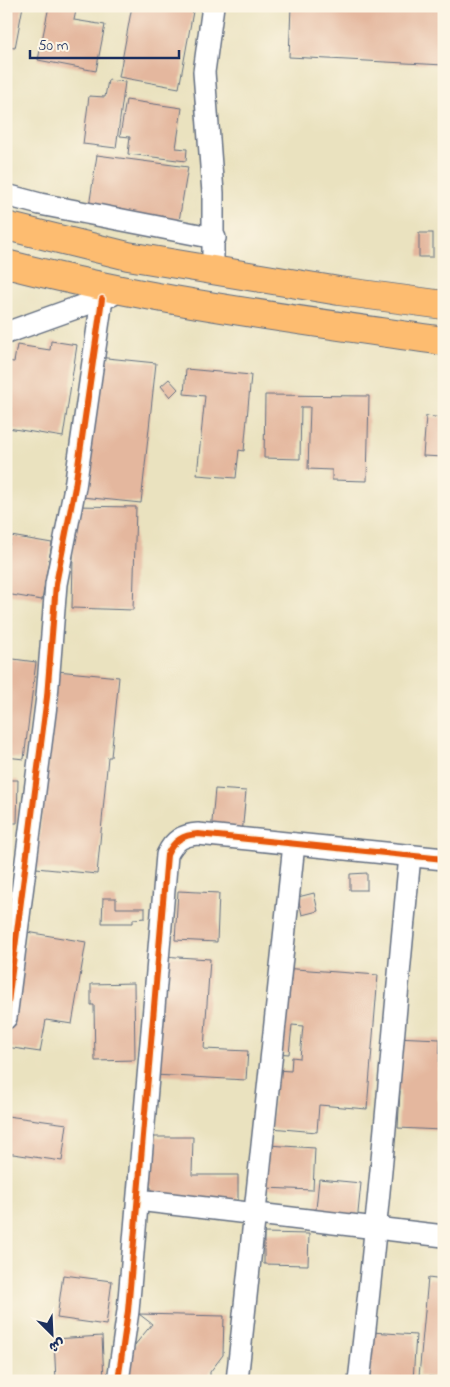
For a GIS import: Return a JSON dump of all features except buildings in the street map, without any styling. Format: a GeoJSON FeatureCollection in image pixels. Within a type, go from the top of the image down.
{"type":"FeatureCollection","features":[{"type":"Feature","properties":{"kind":"highway"},"geometry":{"type":"LineString","coordinates":[[6,226],[128,256],[213,271],[444,305]]}},
{"type":"Feature","properties":{"kind":"highway"},"geometry":{"type":"LineString","coordinates":[[6,264],[113,295],[444,341]]}},
{"type":"Feature","properties":{"kind":"street"},"geometry":{"type":"LineString","coordinates":[[213,6],[204,72],[214,238],[213,271]]}},
{"type":"Feature","properties":{"kind":"street"},"geometry":{"type":"LineString","coordinates":[[6,194],[40,204],[214,238]]}},
{"type":"Feature","properties":{"kind":"street"},"geometry":{"type":"LineString","coordinates":[[6,333],[113,295]]}},
{"type":"Feature","properties":{"kind":"street"},"geometry":{"type":"LineString","coordinates":[[6,1018],[47,697],[56,584],[113,295]]}},
{"type":"Feature","properties":{"kind":"street"},"geometry":{"type":"LineString","coordinates":[[118,1381],[128,1311],[169,850],[178,838],[198,834],[444,859]]}},
{"type":"Feature","properties":{"kind":"street"},"geometry":{"type":"LineString","coordinates":[[237,1381],[294,844]]}},
{"type":"Feature","properties":{"kind":"street"},"geometry":{"type":"LineString","coordinates":[[359,1381],[377,1228],[391,1045],[410,856]]}},
{"type":"Feature","properties":{"kind":"street"},"geometry":{"type":"LineString","coordinates":[[138,1200],[444,1236]]}},
{"type":"Feature","properties":{"kind":"cycle path"},"geometry":{"type":"LineString","coordinates":[[6,1018],[47,697],[56,584],[75,487],[102,299]]}},
{"type":"Feature","properties":{"kind":"cycle path"},"geometry":{"type":"LineString","coordinates":[[118,1381],[128,1311],[167,855],[170,850],[180,839],[198,834],[444,859]]}}]}
